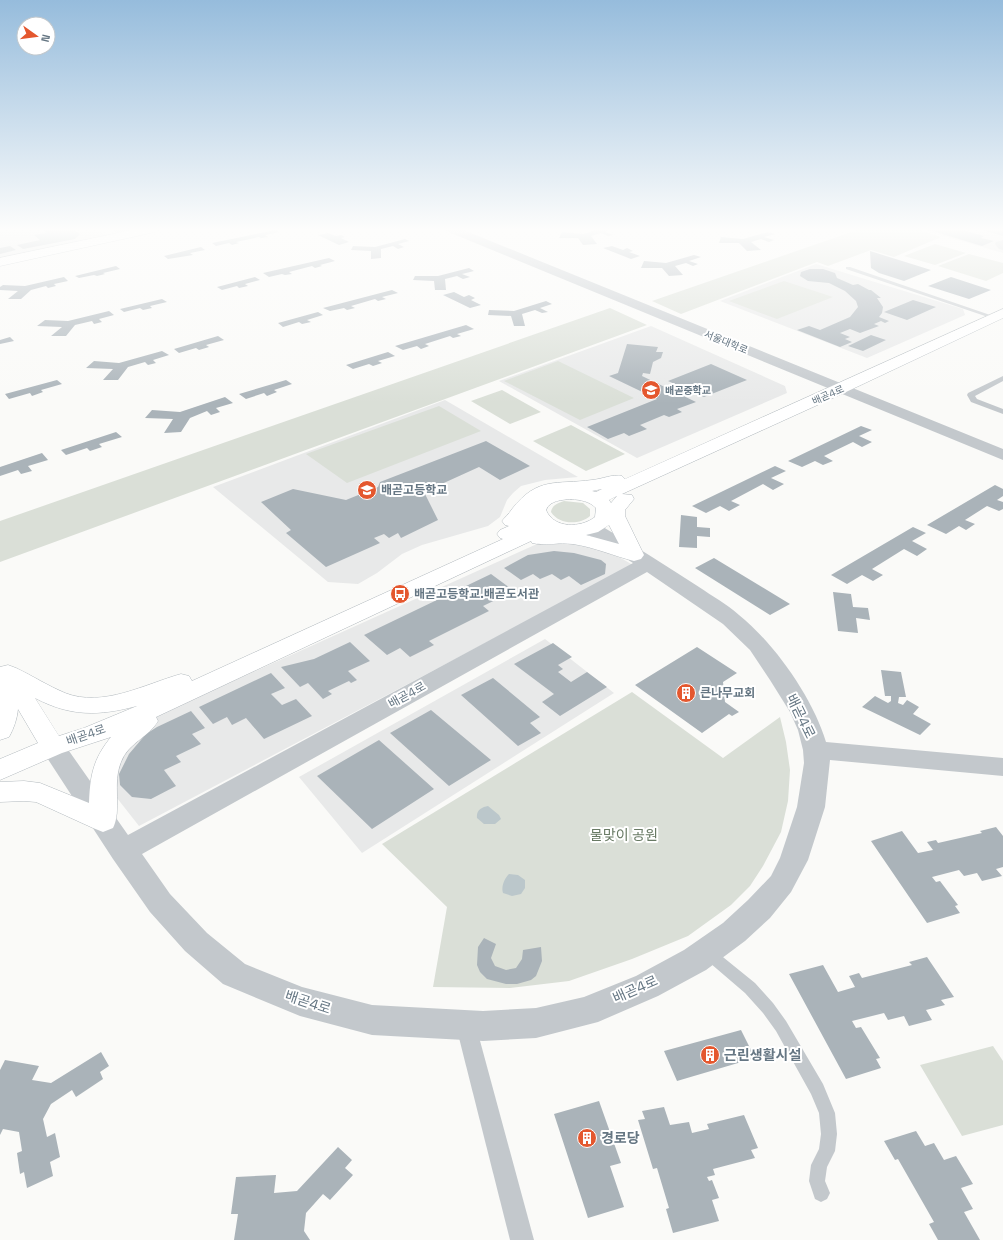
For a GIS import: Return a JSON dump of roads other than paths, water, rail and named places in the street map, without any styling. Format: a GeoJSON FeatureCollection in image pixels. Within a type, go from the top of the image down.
{"type":"FeatureCollection","features":[{"type":"Feature","properties":{"kind":"main road","name":"배곧4로"},"geometry":{"type":"LineString","coordinates":[[0,770],[53,747],[93,734],[134,717],[185,687],[274,653],[456,562],[520,528],[536,513],[537,507],[541,501],[559,494],[582,494],[596,499],[840,389],[998,315]]}},
{"type":"Feature","properties":{"kind":"main road"},"geometry":{"type":"LineString","coordinates":[[641,559],[618,523],[615,516],[616,509],[622,501],[660,470]]}},
{"type":"Feature","properties":{"kind":"main road"},"geometry":{"type":"LineString","coordinates":[[456,562],[517,517],[530,499],[541,492],[553,489],[588,487],[660,470]]}},
{"type":"Feature","properties":{"kind":"main road"},"geometry":{"type":"LineString","coordinates":[[536,513],[539,519],[546,525],[556,529],[574,531],[591,528],[605,519],[605,507],[596,499]]}},
{"type":"Feature","properties":{"kind":"main road","name":"배곧4로"},"geometry":{"type":"LineString","coordinates":[[456,562],[531,534],[548,529],[556,529]]}},
{"type":"Feature","properties":{"kind":"main road"},"geometry":{"type":"LineString","coordinates":[[456,562],[542,538],[554,537],[583,541],[641,559]]}},
{"type":"Feature","properties":{"kind":"main road","name":"배곧4로"},"geometry":{"type":"LineString","coordinates":[[4,667],[53,747]]}},
{"type":"Feature","properties":{"kind":"main road"},"geometry":{"type":"LineString","coordinates":[[4,667],[57,699],[72,704],[111,704],[185,687]]}},
{"type":"Feature","properties":{"kind":"main road"},"geometry":{"type":"LineString","coordinates":[[0,731],[5,717],[4,667]]}},
{"type":"Feature","properties":{"kind":"main road"},"geometry":{"type":"LineString","coordinates":[[0,792],[24,791],[40,793],[103,821],[102,782],[111,754],[121,739],[185,687]]}},
{"type":"Feature","properties":{"kind":"street","name":"서울대학로"},"geometry":{"type":"LineString","coordinates":[[591,287],[1003,455]]}},
{"type":"Feature","properties":{"kind":"street","name":"배곧4로"},"geometry":{"type":"LineString","coordinates":[[53,747],[160,903],[196,942],[234,974],[300,1001],[372,1020],[483,1026],[536,1023],[586,1011],[647,986],[706,952],[759,910],[781,884],[794,860],[806,826],[816,776],[816,750],[810,730],[802,712],[780,676],[758,645],[732,619],[591,528]]}},
{"type":"Feature","properties":{"kind":"street","name":"배곧4로"},"geometry":{"type":"LineString","coordinates":[[123,851],[641,559]]}},
{"type":"Feature","properties":{"kind":"street"},"geometry":{"type":"LineString","coordinates":[[816,750],[1003,767]]}},
{"type":"Feature","properties":{"kind":"street"},"geometry":{"type":"LineString","coordinates":[[466,1026],[522,1240]]}},
{"type":"Feature","properties":{"kind":"lane","name":"배곧4로"},"geometry":{"type":"LineString","coordinates":[[908,287],[998,315]]}},
{"type":"Feature","properties":{"kind":"lane"},"geometry":{"type":"LineString","coordinates":[[1003,378],[971,395],[974,400],[1003,412]]}},
{"type":"Feature","properties":{"kind":"lane"},"geometry":{"type":"LineString","coordinates":[[706,952],[750,988],[768,1008],[781,1026],[817,1089],[827,1113],[829,1134],[827,1151],[819,1165],[817,1181],[821,1193]]}},
{"type":"Feature","properties":{"kind":"place","name":"배곧중학교"},"geometry":{"type":"Point","coordinates":[651,390]}},
{"type":"Feature","properties":{"kind":"place","name":"배곧고등학교"},"geometry":{"type":"Point","coordinates":[367,490]}},
{"type":"Feature","properties":{"kind":"place","name":"배곧고등학교.배곧도서관"},"geometry":{"type":"Point","coordinates":[400,594]}},
{"type":"Feature","properties":{"kind":"place","name":"큰나무교회"},"geometry":{"type":"Point","coordinates":[686,693]}},
{"type":"Feature","properties":{"kind":"place","name":"근린생활시설"},"geometry":{"type":"Point","coordinates":[710,1055]}},
{"type":"Feature","properties":{"kind":"place","name":"경로당"},"geometry":{"type":"Point","coordinates":[587,1138]}},
{"type":"Feature","properties":{"kind":"park label","name":"물맞이 공원"},"geometry":{"type":"Point","coordinates":[624,835]}}]}
